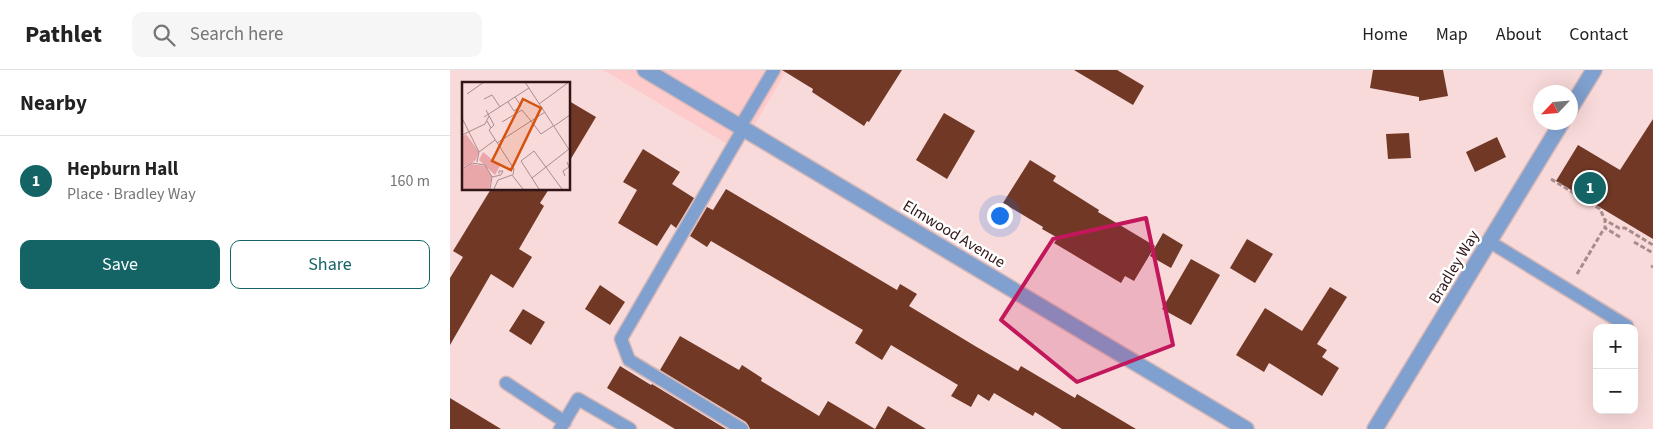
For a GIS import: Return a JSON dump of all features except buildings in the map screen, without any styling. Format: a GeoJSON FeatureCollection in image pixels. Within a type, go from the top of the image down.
{"type":"FeatureCollection","features":[{"type":"Feature","properties":{"kind":"street","name":"Elmwood Avenue"},"geometry":{"type":"LineString","coordinates":[[645,70],[1246,429]]}},
{"type":"Feature","properties":{"kind":"street"},"geometry":{"type":"LineString","coordinates":[[1578,96],[1594,70]]}},
{"type":"Feature","properties":{"kind":"street","name":"Bradley Way"},"geometry":{"type":"LineString","coordinates":[[1375,429],[1557,130]]}},
{"type":"Feature","properties":{"kind":"lane"},"geometry":{"type":"LineString","coordinates":[[742,429],[629,360],[621,339],[774,70]]}},
{"type":"Feature","properties":{"kind":"lane"},"geometry":{"type":"LineString","coordinates":[[1490,242],[1624,324]]}},
{"type":"Feature","properties":{"kind":"lane"},"geometry":{"type":"LineString","coordinates":[[506,383],[562,425],[578,400],[630,429]]}},
{"type":"Feature","properties":{"kind":"path"},"geometry":{"type":"LineString","coordinates":[[1546,176],[1600,209],[1605,220],[1605,228],[1569,290]]}},
{"type":"Feature","properties":{"kind":"path"},"geometry":{"type":"LineString","coordinates":[[1605,220],[1619,228],[1625,228],[1653,246]]}},
{"type":"Feature","properties":{"kind":"path"},"geometry":{"type":"LineString","coordinates":[[1605,228],[1620,237]]}},
{"type":"Feature","properties":{"kind":"path"},"geometry":{"type":"LineString","coordinates":[[1634,242],[1653,253]]}},
{"type":"Feature","properties":{"kind":"highlighted area"},"geometry":{"type":"Polygon","coordinates":[[[1146,218],[1173,345],[1077,382],[1001,320],[1053,239],[1146,218]]]}},
{"type":"Feature","properties":{"kind":"shaded area"},"geometry":{"type":"Polygon","coordinates":[[[603,70],[787,70],[739,151],[603,70]]]}},
{"type":"Feature","properties":{"kind":"place","name":"Hepburn Hall"},"geometry":{"type":"Point","coordinates":[1590,188]}}]}
